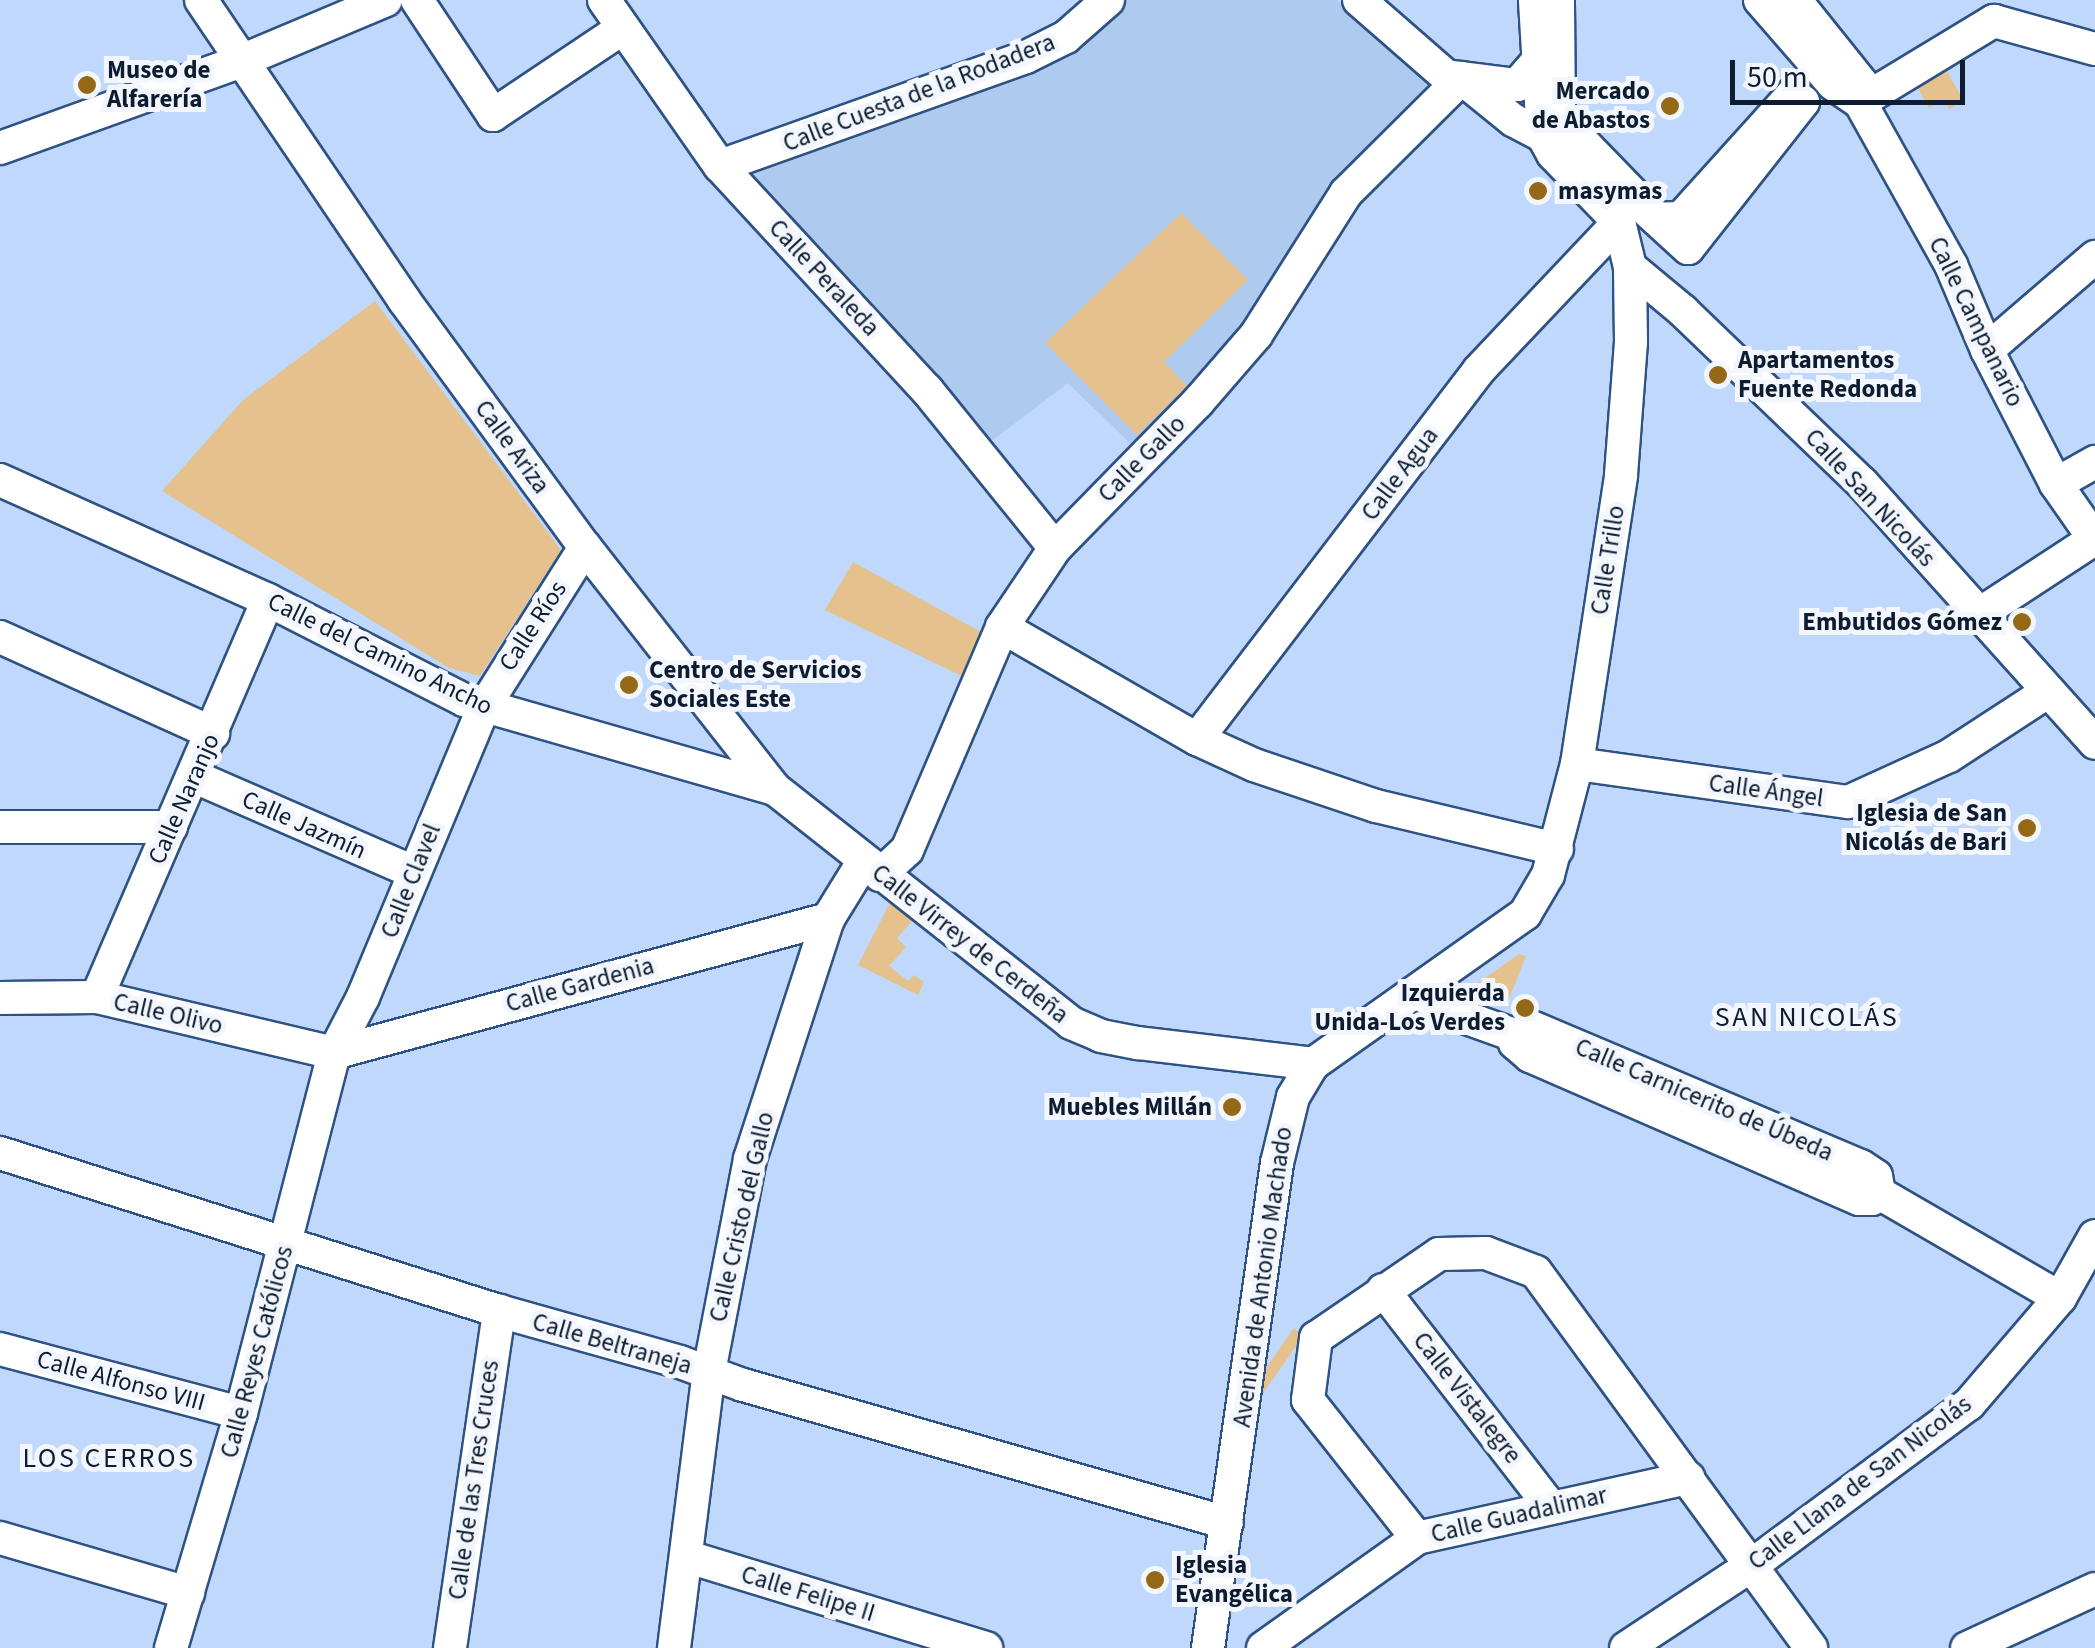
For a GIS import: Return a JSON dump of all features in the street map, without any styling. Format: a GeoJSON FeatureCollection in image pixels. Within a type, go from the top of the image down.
{"type":"FeatureCollection","features":[{"type":"Feature","properties":{"kind":"street","name":"Calle Ariza"},"geometry":{"type":"LineString","coordinates":[[201,0],[404,300],[585,547],[775,789],[871,868]]}},
{"type":"Feature","properties":{"kind":"street"},"geometry":{"type":"LineString","coordinates":[[0,148],[241,61],[386,0]]}},
{"type":"Feature","properties":{"kind":"street"},"geometry":{"type":"LineString","coordinates":[[417,0],[493,115],[623,28]]}},
{"type":"Feature","properties":{"kind":"street"},"geometry":{"type":"LineString","coordinates":[[438,0],[499,90],[606,17],[594,0]]}},
{"type":"Feature","properties":{"kind":"street","name":"Calle Peraleda"},"geometry":{"type":"LineString","coordinates":[[604,0],[720,166],[927,390],[1054,548]]}},
{"type":"Feature","properties":{"kind":"street","name":"Calle Cuesta de la Rodadera"},"geometry":{"type":"LineString","coordinates":[[720,166],[1026,57],[1066,37],[1108,0]]}},
{"type":"Feature","properties":{"kind":"street"},"geometry":{"type":"LineString","coordinates":[[1358,0],[1446,76],[1517,85],[1536,63]]}},
{"type":"Feature","properties":{"kind":"street"},"geometry":{"type":"LineString","coordinates":[[1535,0],[1543,136],[1553,154],[1619,222]]}},
{"type":"Feature","properties":{"kind":"street"},"geometry":{"type":"LineString","coordinates":[[1548,0],[1550,122],[1688,248]]}},
{"type":"Feature","properties":{"kind":"street"},"geometry":{"type":"LineString","coordinates":[[1558,0],[1558,118],[1657,219],[1681,218],[1792,94],[1803,102],[1688,248]]}},
{"type":"Feature","properties":{"kind":"street"},"geometry":{"type":"LineString","coordinates":[[1733,0],[1792,69],[1802,89],[1868,91],[1795,0]]}},
{"type":"Feature","properties":{"kind":"street","name":"Calle Campanario"},"geometry":{"type":"LineString","coordinates":[[1760,0],[1846,93],[1951,265],[1987,350],[2056,484],[2094,540]]}},
{"type":"Feature","properties":{"kind":"street"},"geometry":{"type":"LineString","coordinates":[[1630,267],[1688,248],[1846,93],[1994,21],[2095,49]]}},
{"type":"Feature","properties":{"kind":"street"},"geometry":{"type":"LineString","coordinates":[[1462,78],[1513,120],[1543,136]]}},
{"type":"Feature","properties":{"kind":"street","name":"Calle Gallo"},"geometry":{"type":"LineString","coordinates":[[871,868],[908,850],[1002,627],[1054,548],[1233,362],[1256,335],[1346,193],[1462,78]]}},
{"type":"Feature","properties":{"kind":"street","name":"Calle Trillo"},"geometry":{"type":"LineString","coordinates":[[1557,849],[1577,764],[1620,475],[1631,342],[1630,267],[1619,222]]}},
{"type":"Feature","properties":{"kind":"street","name":"Calle Agua"},"geometry":{"type":"LineString","coordinates":[[1197,739],[1478,370],[1619,222]]}},
{"type":"Feature","properties":{"kind":"street"},"geometry":{"type":"LineString","coordinates":[[1987,350],[2095,257]]}},
{"type":"Feature","properties":{"kind":"street","name":"Calle San Nicolás"},"geometry":{"type":"LineString","coordinates":[[1630,267],[1683,312],[1862,483],[2095,743]]}},
{"type":"Feature","properties":{"kind":"street"},"geometry":{"type":"LineString","coordinates":[[2056,484],[2095,462]]}},
{"type":"Feature","properties":{"kind":"street","name":"Calle del Camino Ancho"},"geometry":{"type":"LineString","coordinates":[[0,480],[268,600],[484,707],[775,789]]}},
{"type":"Feature","properties":{"kind":"street"},"geometry":{"type":"LineString","coordinates":[[1978,615],[2094,540]]}},
{"type":"Feature","properties":{"kind":"street","name":"Calle Ríos"},"geometry":{"type":"LineString","coordinates":[[484,707],[585,547]]}},
{"type":"Feature","properties":{"kind":"street","name":"Calle Naranjo"},"geometry":{"type":"LineString","coordinates":[[97,997],[268,600]]}},
{"type":"Feature","properties":{"kind":"street"},"geometry":{"type":"LineString","coordinates":[[1002,627],[1197,739],[1254,764],[1376,806],[1557,849]]}},
{"type":"Feature","properties":{"kind":"street"},"geometry":{"type":"LineString","coordinates":[[0,638],[213,733]]}},
{"type":"Feature","properties":{"kind":"street","name":"Calle Ángel"},"geometry":{"type":"LineString","coordinates":[[1577,764],[1848,802],[1950,756],[2046,692]]}},
{"type":"Feature","properties":{"kind":"street","name":"Calle Clavel"},"geometry":{"type":"LineString","coordinates":[[334,1052],[363,998],[484,707]]}},
{"type":"Feature","properties":{"kind":"street","name":"Calle Jazmín"},"geometry":{"type":"LineString","coordinates":[[194,777],[414,872]]}},
{"type":"Feature","properties":{"kind":"street"},"geometry":{"type":"LineString","coordinates":[[0,827],[171,827]]}},
{"type":"Feature","properties":{"kind":"street","name":"Avenida de Antonio Machado"},"geometry":{"type":"LineString","coordinates":[[1215,1645],[1227,1523],[1284,1122],[1298,1087],[1314,1064],[1526,914],[1539,895],[1557,849]]}},
{"type":"Feature","properties":{"kind":"street","name":"Calle Cristo del Gallo"},"geometry":{"type":"LineString","coordinates":[[674,1648],[709,1372],[750,1159],[828,920],[871,868]]}},
{"type":"Feature","properties":{"kind":"street","name":"Calle Virrey de Cerdeña"},"geometry":{"type":"LineString","coordinates":[[871,868],[1071,1023],[1086,1030],[1138,1043],[1314,1064]]}},
{"type":"Feature","properties":{"kind":"street","name":"Calle Gardenia"},"geometry":{"type":"LineString","coordinates":[[334,1052],[828,920]]}},
{"type":"Feature","properties":{"kind":"street","name":"Calle Carnicerito de Úbeda"},"geometry":{"type":"LineString","coordinates":[[1417,992],[1447,1011],[1514,1035],[1534,1028],[1861,1166],[1876,1176],[1879,1193],[2060,1298]]}},
{"type":"Feature","properties":{"kind":"street","name":"Calle Olivo"},"geometry":{"type":"LineString","coordinates":[[0,998],[97,997],[334,1052]]}},
{"type":"Feature","properties":{"kind":"street","name":"Calle Reyes Católicos"},"geometry":{"type":"LineString","coordinates":[[171,1648],[242,1413],[334,1052]]}},
{"type":"Feature","properties":{"kind":"street","name":"Calle Beltraneja"},"geometry":{"type":"LineString","coordinates":[[0,1153],[498,1311],[1227,1523]]}},
{"type":"Feature","properties":{"kind":"street","name":"Calle Llana de San Nicolás"},"geometry":{"type":"LineString","coordinates":[[1626,1648],[1752,1565],[1969,1404],[2060,1298],[2095,1236]]}},
{"type":"Feature","properties":{"kind":"street"},"geometry":{"type":"LineString","coordinates":[[1417,1538],[1308,1400],[1316,1338],[1439,1254],[1486,1253],[1536,1272],[1811,1648]]}},
{"type":"Feature","properties":{"kind":"street","name":"Calle Vistalegre"},"geometry":{"type":"LineString","coordinates":[[1384,1290],[1551,1507]]}},
{"type":"Feature","properties":{"kind":"street","name":"Calle de las Tres Cruces"},"geometry":{"type":"LineString","coordinates":[[450,1648],[498,1311]]}},
{"type":"Feature","properties":{"kind":"street","name":"Calle Alfonso VIII"},"geometry":{"type":"LineString","coordinates":[[0,1349],[242,1413]]}},
{"type":"Feature","properties":{"kind":"street","name":"Calle Guadalimar"},"geometry":{"type":"LineString","coordinates":[[1264,1648],[1417,1538],[1688,1478]]}},
{"type":"Feature","properties":{"kind":"street"},"geometry":{"type":"LineString","coordinates":[[0,1538],[188,1592]]}},
{"type":"Feature","properties":{"kind":"street","name":"Calle Felipe II"},"geometry":{"type":"LineString","coordinates":[[688,1557],[986,1648]]}},
{"type":"Feature","properties":{"kind":"street"},"geometry":{"type":"LineString","coordinates":[[1967,1648],[2095,1590]]}},
{"type":"Feature","properties":{"kind":"shaded area"},"geometry":{"type":"Polygon","coordinates":[[[1128,0],[1337,0],[1438,94],[1242,335],[1135,448],[1068,383],[985,446],[746,168],[810,151],[1038,65],[1094,34],[1128,0]]]}},
{"type":"Feature","properties":{"kind":"shaded area"},"geometry":{"type":"Polygon","coordinates":[[[1943,65],[1964,101],[1949,109],[1944,100],[1929,108],[1914,81],[1943,65]]]}},
{"type":"Feature","properties":{"kind":"shaded area"},"geometry":{"type":"Polygon","coordinates":[[[1181,213],[1248,280],[1164,362],[1187,386],[1137,435],[1045,343],[1181,213]]]}},
{"type":"Feature","properties":{"kind":"shaded area"},"geometry":{"type":"Polygon","coordinates":[[[375,301],[561,550],[480,676],[449,668],[162,491],[243,400],[375,301]]]}},
{"type":"Feature","properties":{"kind":"shaded area"},"geometry":{"type":"Polygon","coordinates":[[[853,562],[990,637],[972,681],[825,610],[853,562]]]}},
{"type":"Feature","properties":{"kind":"shaded area"},"geometry":{"type":"Polygon","coordinates":[[[890,903],[912,921],[897,938],[906,947],[889,966],[908,981],[914,975],[924,982],[918,995],[858,965],[890,903]]]}},
{"type":"Feature","properties":{"kind":"shaded area"},"geometry":{"type":"Polygon","coordinates":[[[1519,954],[1526,956],[1507,1004],[1478,999],[1475,985],[1519,954]]]}},
{"type":"Feature","properties":{"kind":"shaded area"},"geometry":{"type":"Polygon","coordinates":[[[1294,1328],[1304,1335],[1246,1418],[1236,1411],[1294,1328]]]}},
{"type":"Feature","properties":{"kind":"place","name":"Museo de Alfarería"},"geometry":{"type":"Point","coordinates":[87,85]}},
{"type":"Feature","properties":{"kind":"place","name":"Mercado de Abastos"},"geometry":{"type":"Point","coordinates":[1670,106]}},
{"type":"Feature","properties":{"kind":"place","name":"masymas"},"geometry":{"type":"Point","coordinates":[1538,191]}},
{"type":"Feature","properties":{"kind":"place","name":"Apartamentos Fuente Redonda"},"geometry":{"type":"Point","coordinates":[1718,375]}},
{"type":"Feature","properties":{"kind":"place","name":"Embutidos Gómez"},"geometry":{"type":"Point","coordinates":[2022,622]}},
{"type":"Feature","properties":{"kind":"place","name":"Centro de Servicios Sociales Este"},"geometry":{"type":"Point","coordinates":[629,685]}},
{"type":"Feature","properties":{"kind":"place","name":"Iglesia de San Nicolás de Bari"},"geometry":{"type":"Point","coordinates":[2027,828]}},
{"type":"Feature","properties":{"kind":"place","name":"Izquierda Unida-Los Verdes"},"geometry":{"type":"Point","coordinates":[1525,1008]}},
{"type":"Feature","properties":{"kind":"place","name":"Muebles Millán"},"geometry":{"type":"Point","coordinates":[1232,1107]}},
{"type":"Feature","properties":{"kind":"place","name":"Iglesia Evangélica"},"geometry":{"type":"Point","coordinates":[1155,1580]}},
{"type":"Feature","properties":{"kind":"district","name":"SAN NICOLÁS"},"geometry":{"type":"Point","coordinates":[1807,1017]}},
{"type":"Feature","properties":{"kind":"district","name":"LOS CERROS"},"geometry":{"type":"Point","coordinates":[109,1458]}}]}
